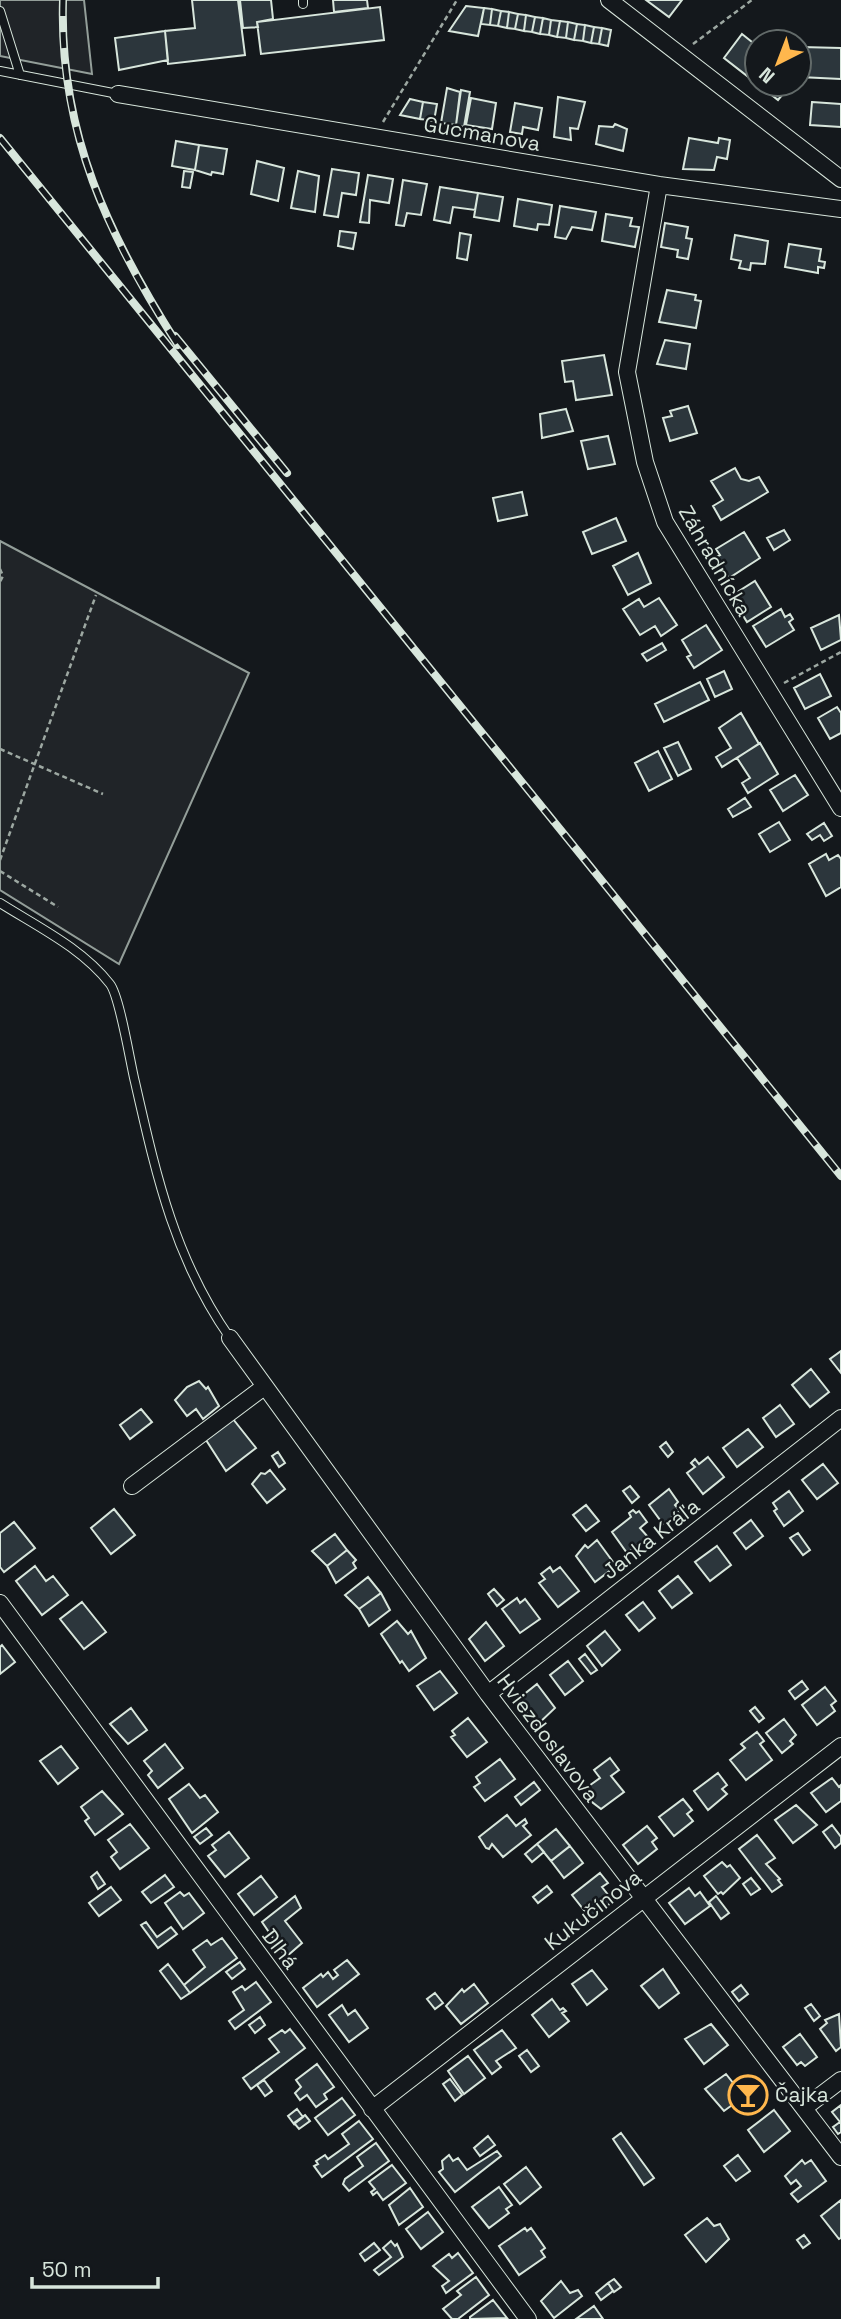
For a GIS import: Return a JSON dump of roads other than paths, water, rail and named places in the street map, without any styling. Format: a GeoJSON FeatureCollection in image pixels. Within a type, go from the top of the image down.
{"type":"FeatureCollection","features":[{"type":"Feature","properties":{"kind":"street"},"geometry":{"type":"LineString","coordinates":[[609,0],[841,179]]}},
{"type":"Feature","properties":{"kind":"street","name":"Gucmanova"},"geometry":{"type":"LineString","coordinates":[[118,94],[659,185],[841,209]]}},
{"type":"Feature","properties":{"kind":"street","name":"Záhradnícka"},"geometry":{"type":"LineString","coordinates":[[659,185],[627,372],[645,462],[664,522],[841,808]]}},
{"type":"Feature","properties":{"kind":"street","name":"Hviezdoslavova"},"geometry":{"type":"LineString","coordinates":[[230,1338],[488,1694],[841,2157]]}},
{"type":"Feature","properties":{"kind":"street"},"geometry":{"type":"LineString","coordinates":[[132,1486],[264,1387]]}},
{"type":"Feature","properties":{"kind":"street","name":"Janka Kráľa"},"geometry":{"type":"LineString","coordinates":[[488,1694],[841,1418]]}},
{"type":"Feature","properties":{"kind":"street","name":"Dlhá"},"geometry":{"type":"LineString","coordinates":[[0,1603],[528,2319]]}},
{"type":"Feature","properties":{"kind":"street","name":"Kukučínova"},"geometry":{"type":"LineString","coordinates":[[372,2109],[841,1745]]}},
{"type":"Feature","properties":{"kind":"street"},"geometry":{"type":"LineString","coordinates":[[804,2108],[841,2080]]}},
{"type":"Feature","properties":{"kind":"lane"},"geometry":{"type":"LineString","coordinates":[[0,11],[20,75]]}},
{"type":"Feature","properties":{"kind":"lane"},"geometry":{"type":"LineString","coordinates":[[0,71],[118,94]]}},
{"type":"Feature","properties":{"kind":"lane"},"geometry":{"type":"LineString","coordinates":[[0,903],[82,955],[113,987],[158,1180],[179,1245],[204,1301],[230,1338]]}},
{"type":"Feature","properties":{"kind":"railway"},"geometry":{"type":"LineString","coordinates":[[63,0],[69,95],[79,139],[110,223],[178,345]]}},
{"type":"Feature","properties":{"kind":"railway"},"geometry":{"type":"LineString","coordinates":[[0,138],[841,1176]]}},
{"type":"Feature","properties":{"kind":"railway"},"geometry":{"type":"LineString","coordinates":[[175,336],[287,473]]}},
{"type":"Feature","properties":{"kind":"place","name":"Čajka"},"geometry":{"type":"Point","coordinates":[748,2095]}}]}
